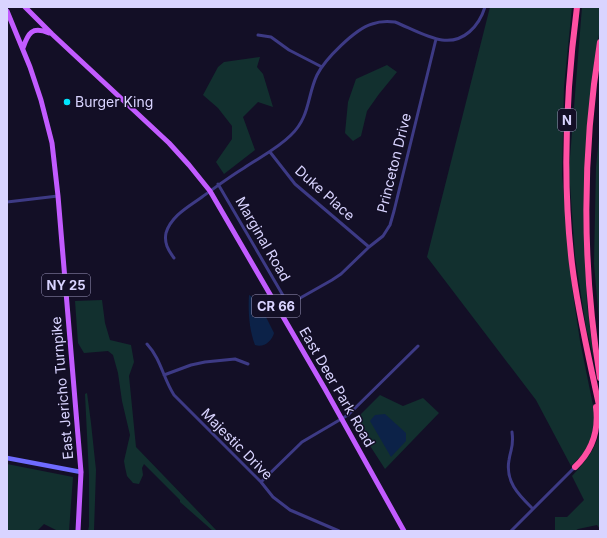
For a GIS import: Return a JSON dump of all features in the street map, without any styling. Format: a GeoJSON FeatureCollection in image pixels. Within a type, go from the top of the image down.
{"type":"FeatureCollection","features":[{"type":"Feature","properties":{"kind":"highway","name":"N"},"geometry":{"type":"LineString","coordinates":[[577,7],[570,67],[566,143],[567,203],[576,293],[600,410]]}},
{"type":"Feature","properties":{"kind":"highway","name":"N"},"geometry":{"type":"LineString","coordinates":[[600,42],[587,167],[587,242],[592,317],[600,378]]}},
{"type":"Feature","properties":{"kind":"highway"},"geometry":{"type":"LineString","coordinates":[[592,317],[600,356]]}},
{"type":"Feature","properties":{"kind":"highway"},"geometry":{"type":"LineString","coordinates":[[575,467],[589,449],[596,431],[597,417],[594,383]]}},
{"type":"Feature","properties":{"kind":"main road","name":"East Deer Park Road"},"geometry":{"type":"LineString","coordinates":[[25,7],[169,143],[210,191],[342,419],[404,531]]}},
{"type":"Feature","properties":{"kind":"main road","name":"East Jericho Turnpike"},"geometry":{"type":"LineString","coordinates":[[7,11],[10,25],[23,48],[42,100],[52,143],[58,196],[81,472],[78,531]]}},
{"type":"Feature","properties":{"kind":"main road"},"geometry":{"type":"LineString","coordinates":[[23,48],[28,34],[31,31],[38,30],[52,34]]}},
{"type":"Feature","properties":{"kind":"street"},"geometry":{"type":"LineString","coordinates":[[174,258],[167,249],[167,232],[171,223],[178,214],[218,184],[270,152],[292,134],[301,123],[314,82],[322,67],[353,34],[370,24],[379,22],[396,22],[436,39],[450,40],[466,35],[478,23],[485,7]]}},
{"type":"Feature","properties":{"kind":"street"},"geometry":{"type":"LineString","coordinates":[[258,35],[271,37],[288,50],[322,67]]}},
{"type":"Feature","properties":{"kind":"street","name":"Princeton Drive"},"geometry":{"type":"LineString","coordinates":[[279,310],[332,280],[368,247],[383,236],[390,225],[436,39]]}},
{"type":"Feature","properties":{"kind":"street","name":"Duke Place"},"geometry":{"type":"LineString","coordinates":[[270,152],[295,184],[368,247]]}},
{"type":"Feature","properties":{"kind":"street","name":"Marginal Road"},"geometry":{"type":"LineString","coordinates":[[218,184],[288,304]]}},
{"type":"Feature","properties":{"kind":"street"},"geometry":{"type":"LineString","coordinates":[[7,202],[58,196]]}},
{"type":"Feature","properties":{"kind":"street","name":"Majestic Drive"},"geometry":{"type":"LineString","coordinates":[[147,344],[155,352],[169,388],[177,398],[273,497],[290,510],[339,531]]}},
{"type":"Feature","properties":{"kind":"street"},"geometry":{"type":"LineString","coordinates":[[260,482],[302,442],[348,414],[418,346]]}},
{"type":"Feature","properties":{"kind":"street"},"geometry":{"type":"LineString","coordinates":[[164,375],[191,365],[205,362],[235,359],[248,364]]}},
{"type":"Feature","properties":{"kind":"street"},"geometry":{"type":"LineString","coordinates":[[512,432],[514,444],[509,460],[510,479],[519,495],[533,509]]}},
{"type":"Feature","properties":{"kind":"street"},"geometry":{"type":"LineString","coordinates":[[7,458],[81,472]]}},
{"type":"Feature","properties":{"kind":"street"},"geometry":{"type":"LineString","coordinates":[[511,531],[558,482],[575,467]]}},
{"type":"Feature","properties":{"kind":"green space"},"geometry":{"type":"Polygon","coordinates":[[[490,7],[572,7],[564,87],[562,175],[573,294],[580,341],[596,420],[593,439],[585,452],[571,466],[536,400],[427,257],[490,7]]]}},
{"type":"Feature","properties":{"kind":"green space"},"geometry":{"type":"Polygon","coordinates":[[[582,7],[600,7],[600,28],[595,60],[585,246],[587,304],[594,360],[586,327],[575,256],[569,170],[582,7]]]}},
{"type":"Feature","properties":{"kind":"green space"},"geometry":{"type":"Polygon","coordinates":[[[260,57],[257,67],[263,74],[273,107],[258,102],[243,117],[255,150],[224,174],[216,162],[232,139],[232,126],[218,108],[203,95],[218,67],[224,62],[260,57]]]}},
{"type":"Feature","properties":{"kind":"green space"},"geometry":{"type":"Polygon","coordinates":[[[387,65],[397,72],[367,111],[361,136],[353,141],[345,133],[348,102],[356,79],[387,65]]]}},
{"type":"Feature","properties":{"kind":"green space"},"geometry":{"type":"Polygon","coordinates":[[[600,128],[600,332],[594,264],[596,167],[600,128]]]}},
{"type":"Feature","properties":{"kind":"green space"},"geometry":{"type":"Polygon","coordinates":[[[102,300],[105,323],[110,340],[131,345],[134,362],[129,376],[136,447],[217,531],[213,531],[180,502],[180,500],[144,464],[142,468],[143,475],[139,484],[133,483],[127,476],[124,461],[130,435],[113,355],[108,351],[84,353],[78,343],[75,301],[102,300]]]}},
{"type":"Feature","properties":{"kind":"green space"},"geometry":{"type":"Polygon","coordinates":[[[87,393],[96,470],[94,531],[88,531],[89,476],[85,394],[87,393]]]}},
{"type":"Feature","properties":{"kind":"green space"},"geometry":{"type":"Polygon","coordinates":[[[380,395],[403,406],[423,398],[439,413],[385,469],[354,421],[380,395]]]}},
{"type":"Feature","properties":{"kind":"green space"},"geometry":{"type":"Polygon","coordinates":[[[600,431],[600,529],[597,525],[575,531],[555,531],[555,517],[567,517],[584,500],[572,476],[593,450],[600,431]]]}},
{"type":"Feature","properties":{"kind":"green space"},"geometry":{"type":"Polygon","coordinates":[[[7,464],[73,477],[69,531],[58,531],[44,524],[37,531],[7,531],[7,464]]]}},
{"type":"Feature","properties":{"kind":"water"},"geometry":{"type":"Polygon","coordinates":[[[249,295],[257,299],[274,333],[267,343],[261,346],[255,345],[251,333],[249,295]]]}},
{"type":"Feature","properties":{"kind":"water"},"geometry":{"type":"Polygon","coordinates":[[[385,414],[406,433],[406,441],[391,457],[370,421],[375,415],[385,414]]]}},
{"type":"Feature","properties":{"kind":"place","name":"Burger King"},"geometry":{"type":"Point","coordinates":[67,102]}}]}
